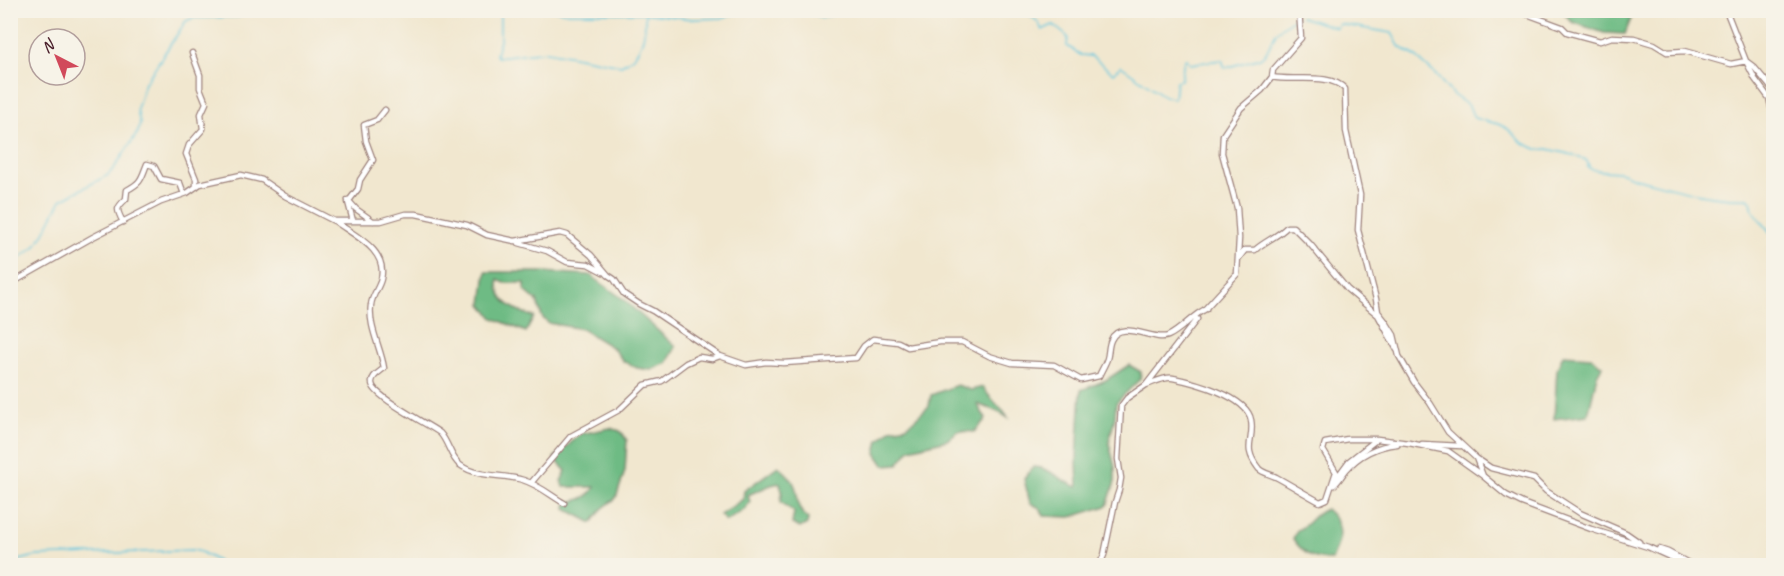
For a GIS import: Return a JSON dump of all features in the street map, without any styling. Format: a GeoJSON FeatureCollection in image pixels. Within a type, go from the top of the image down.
{"type":"FeatureCollection","features":[{"type":"Feature","properties":{"kind":"street"},"geometry":{"type":"LineString","coordinates":[[1516,10],[1562,27],[1567,32],[1600,41],[1612,38],[1634,38],[1654,44],[1667,52],[1685,51],[1731,64],[1746,61],[1754,67],[1773,91]]}},
{"type":"Feature","properties":{"kind":"street"},"geometry":{"type":"LineString","coordinates":[[1726,10],[1746,61],[1769,98],[1773,120]]}},
{"type":"Feature","properties":{"kind":"street"},"geometry":{"type":"LineString","coordinates":[[1099,566],[1104,555],[1121,478],[1118,459],[1121,406],[1146,385],[1193,323],[1237,274],[1239,238],[1237,208],[1222,153],[1223,135],[1240,108],[1262,90],[1272,77],[1273,70],[1301,38],[1299,15]]}},
{"type":"Feature","properties":{"kind":"street"},"geometry":{"type":"LineString","coordinates":[[192,53],[200,75],[200,88],[206,104],[201,114],[203,129],[189,145],[186,154],[196,179],[196,187]]}},
{"type":"Feature","properties":{"kind":"street"},"geometry":{"type":"LineString","coordinates":[[1272,77],[1319,79],[1340,84],[1345,88],[1346,131],[1360,195],[1357,220],[1378,312],[1394,335],[1399,356],[1414,382],[1448,432],[1461,446],[1491,468],[1534,479],[1546,491],[1591,520],[1626,533],[1646,546]]}},
{"type":"Feature","properties":{"kind":"street"},"geometry":{"type":"LineString","coordinates":[[348,200],[358,189],[360,180],[373,160],[366,141],[364,125],[377,120],[386,110]]}},
{"type":"Feature","properties":{"kind":"street"},"geometry":{"type":"LineString","coordinates":[[123,222],[118,205],[126,199],[127,190],[141,180],[147,164],[154,166],[161,179],[180,183],[184,194]]}},
{"type":"Feature","properties":{"kind":"street"},"geometry":{"type":"LineString","coordinates":[[10,284],[161,202],[210,181],[241,175],[251,176],[334,221],[368,243],[379,256],[382,277],[370,306],[384,368],[373,378],[374,389],[390,402],[441,433],[454,459],[466,468],[474,472],[508,477],[538,485],[564,503]]}},
{"type":"Feature","properties":{"kind":"street"},"geometry":{"type":"LineString","coordinates":[[348,200],[353,220]]}},
{"type":"Feature","properties":{"kind":"street"},"geometry":{"type":"LineString","coordinates":[[348,200],[373,221]]}},
{"type":"Feature","properties":{"kind":"street"},"geometry":{"type":"LineString","coordinates":[[334,221],[373,221],[416,214],[467,225],[487,236],[515,241],[547,251],[567,262],[588,264],[615,279],[624,294],[653,310],[720,356],[746,365],[856,358],[864,346],[873,339],[898,342],[908,347],[940,342],[962,342],[989,356],[1012,363],[1054,365],[1081,380],[1099,376],[1107,361],[1113,336],[1134,330],[1149,336],[1167,337],[1181,329],[1200,311],[1206,309]]}},
{"type":"Feature","properties":{"kind":"street"},"geometry":{"type":"LineString","coordinates":[[1237,261],[1243,251],[1255,250],[1287,227],[1293,227],[1347,289],[1378,315],[1397,350]]}},
{"type":"Feature","properties":{"kind":"street"},"geometry":{"type":"LineString","coordinates":[[515,241],[560,233],[591,255],[608,275]]}},
{"type":"Feature","properties":{"kind":"street"},"geometry":{"type":"LineString","coordinates":[[531,483],[571,436],[619,410],[645,385],[662,381],[686,363],[699,357],[720,356]]}},
{"type":"Feature","properties":{"kind":"street"},"geometry":{"type":"LineString","coordinates":[[1146,385],[1172,378],[1240,403],[1248,413],[1251,429],[1248,445],[1250,452],[1261,471],[1275,476],[1320,502],[1326,499],[1349,461],[1377,439]]}},
{"type":"Feature","properties":{"kind":"street"},"geometry":{"type":"LineString","coordinates":[[1333,484],[1336,469],[1323,450],[1325,443],[1348,439],[1377,439],[1461,446]]}},
{"type":"Feature","properties":{"kind":"street"},"geometry":{"type":"LineString","coordinates":[[1333,484],[1365,453],[1381,445],[1402,442]]}},
{"type":"Feature","properties":{"kind":"street"},"geometry":{"type":"LineString","coordinates":[[1417,444],[1448,452],[1506,495],[1522,503],[1591,529],[1646,546],[1692,566]]}},
{"type":"Feature","properties":{"kind":"street"},"geometry":{"type":"LineString","coordinates":[[1476,458],[1483,476]]}},
{"type":"Feature","properties":{"kind":"green space"},"geometry":{"type":"Polygon","coordinates":[[[1562,11],[1634,11],[1625,34],[1604,33],[1572,22],[1562,11]]]}},
{"type":"Feature","properties":{"kind":"green space"},"geometry":{"type":"Polygon","coordinates":[[[486,272],[590,275],[623,299],[676,347],[667,363],[651,370],[637,368],[623,361],[613,348],[582,329],[548,323],[542,317],[537,301],[525,291],[525,283],[505,283],[498,280],[498,288],[504,300],[514,308],[534,317],[526,332],[493,318],[482,304],[486,272]]]}},
{"type":"Feature","properties":{"kind":"green space"},"geometry":{"type":"Polygon","coordinates":[[[1563,355],[1591,357],[1602,366],[1597,375],[1588,415],[1554,419],[1557,369],[1563,355]]]}},
{"type":"Feature","properties":{"kind":"green space"},"geometry":{"type":"Polygon","coordinates":[[[1129,365],[1141,372],[1140,379],[1116,403],[1109,443],[1115,467],[1115,482],[1107,506],[1071,517],[1044,516],[1040,508],[1030,503],[1024,479],[1033,467],[1050,472],[1078,487],[1077,459],[1081,390],[1106,380],[1129,365]]]}},
{"type":"Feature","properties":{"kind":"green space"},"geometry":{"type":"Polygon","coordinates":[[[957,385],[971,390],[983,387],[1009,419],[999,412],[977,404],[986,419],[974,432],[958,431],[947,440],[910,449],[898,464],[884,465],[876,453],[879,440],[891,429],[907,426],[929,406],[931,395],[957,385]]]}},
{"type":"Feature","properties":{"kind":"green space"},"geometry":{"type":"Polygon","coordinates":[[[610,428],[620,431],[627,440],[625,471],[616,498],[602,509],[592,523],[566,509],[567,503],[587,496],[595,487],[564,487],[561,481],[566,471],[554,458],[581,434],[610,428]]]}},
{"type":"Feature","properties":{"kind":"green space"},"geometry":{"type":"Polygon","coordinates":[[[778,466],[793,481],[800,510],[808,519],[807,524],[800,528],[792,524],[794,512],[781,502],[780,483],[748,495],[750,502],[744,510],[726,521],[720,515],[743,499],[744,491],[778,466]]]}},
{"type":"Feature","properties":{"kind":"green space"},"geometry":{"type":"Polygon","coordinates":[[[1326,509],[1337,521],[1340,533],[1332,560],[1309,555],[1293,539],[1297,530],[1326,509]]]}},
{"type":"Feature","properties":{"kind":"waterway"},"geometry":{"type":"LineString","coordinates":[[10,265],[35,247],[61,200],[108,175],[115,167],[138,132],[140,124],[137,109],[145,83],[186,21],[193,18],[237,17],[266,10]]}},
{"type":"Feature","properties":{"kind":"waterway"},"geometry":{"type":"LineString","coordinates":[[500,10],[500,41],[497,57],[547,51],[621,65],[634,56],[641,44],[645,30],[645,14]]}},
{"type":"Feature","properties":{"kind":"waterway"},"geometry":{"type":"LineString","coordinates":[[554,10],[568,13],[642,13],[693,19],[725,18],[753,10]]}},
{"type":"Feature","properties":{"kind":"waterway"},"geometry":{"type":"LineString","coordinates":[[803,10],[823,18],[846,10]]}},
{"type":"Feature","properties":{"kind":"waterway"},"geometry":{"type":"LineString","coordinates":[[872,10],[876,13],[904,10]]}},
{"type":"Feature","properties":{"kind":"waterway"},"geometry":{"type":"LineString","coordinates":[[975,10],[980,10]]}},
{"type":"Feature","properties":{"kind":"waterway"},"geometry":{"type":"LineString","coordinates":[[1024,10],[1038,22],[1042,30],[1053,25],[1068,37],[1067,46],[1081,55],[1091,56],[1113,73],[1121,66],[1164,96],[1174,99],[1176,81],[1181,80],[1184,60],[1187,59],[1190,64],[1222,60],[1225,68],[1260,58],[1266,53],[1277,31],[1296,17]]}},
{"type":"Feature","properties":{"kind":"waterway"},"geometry":{"type":"LineString","coordinates":[[1301,17],[1337,28],[1339,24],[1392,33],[1399,46],[1415,56],[1453,95],[1469,106],[1474,118],[1498,124],[1508,129],[1523,143],[1539,150],[1548,149],[1573,155],[1586,160],[1589,165],[1587,167],[1596,170],[1624,173],[1633,178],[1677,189],[1720,197],[1748,198],[1753,211],[1774,237]]}},
{"type":"Feature","properties":{"kind":"waterway"},"geometry":{"type":"LineString","coordinates":[[10,544],[17,566]]}},
{"type":"Feature","properties":{"kind":"waterway"},"geometry":{"type":"LineString","coordinates":[[16,561],[36,556],[193,550],[226,566]]}}]}
